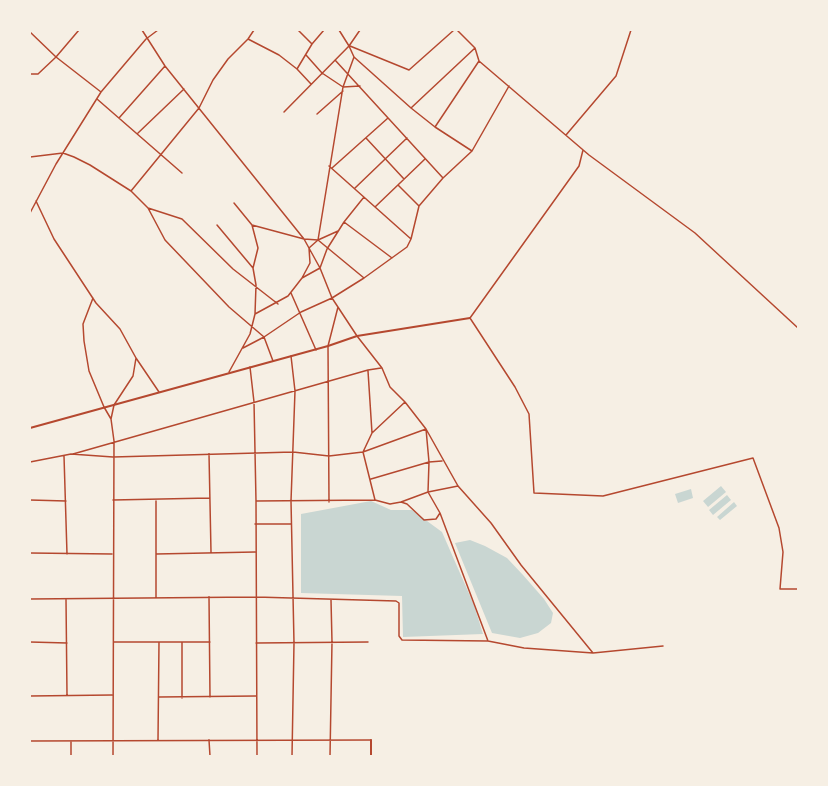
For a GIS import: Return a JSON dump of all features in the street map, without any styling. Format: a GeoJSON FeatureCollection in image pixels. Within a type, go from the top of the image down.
{"type":"FeatureCollection","features":[{"type":"Feature","properties":{"kind":"street"},"geometry":{"type":"LineString","coordinates":[[30,74],[38,74],[56,57],[80,30]]}},
{"type":"Feature","properties":{"kind":"street"},"geometry":{"type":"LineString","coordinates":[[142,30],[146,39],[165,66],[304,239],[320,268],[332,298],[357,336],[382,368],[390,388],[405,402],[426,429],[442,461],[458,486],[490,523],[521,565],[592,654]]}},
{"type":"Feature","properties":{"kind":"street"},"geometry":{"type":"LineString","coordinates":[[30,213],[63,153],[101,92],[146,39],[158,30]]}},
{"type":"Feature","properties":{"kind":"street"},"geometry":{"type":"LineString","coordinates":[[131,192],[199,108],[213,80],[228,59],[248,39],[254,30]]}},
{"type":"Feature","properties":{"kind":"street"},"geometry":{"type":"LineString","coordinates":[[298,30],[312,44]]}},
{"type":"Feature","properties":{"kind":"street"},"geometry":{"type":"LineString","coordinates":[[297,69],[312,44],[324,30]]}},
{"type":"Feature","properties":{"kind":"street"},"geometry":{"type":"LineString","coordinates":[[340,30],[354,57],[411,108],[435,127],[472,151]]}},
{"type":"Feature","properties":{"kind":"street"},"geometry":{"type":"LineString","coordinates":[[284,112],[349,46],[360,30]]}},
{"type":"Feature","properties":{"kind":"street"},"geometry":{"type":"LineString","coordinates":[[349,46],[408,70],[456,30],[475,48],[479,61],[583,150],[695,233],[798,328]]}},
{"type":"Feature","properties":{"kind":"street"},"geometry":{"type":"LineString","coordinates":[[566,135],[616,76],[631,30]]}},
{"type":"Feature","properties":{"kind":"street"},"geometry":{"type":"LineString","coordinates":[[30,32],[56,57],[101,92]]}},
{"type":"Feature","properties":{"kind":"street"},"geometry":{"type":"LineString","coordinates":[[248,39],[279,55],[297,69],[311,84]]}},
{"type":"Feature","properties":{"kind":"street"},"geometry":{"type":"LineString","coordinates":[[411,108],[475,48]]}},
{"type":"Feature","properties":{"kind":"street"},"geometry":{"type":"LineString","coordinates":[[306,55],[322,73],[343,87],[360,86]]}},
{"type":"Feature","properties":{"kind":"street"},"geometry":{"type":"LineString","coordinates":[[318,240],[343,87],[354,57]]}},
{"type":"Feature","properties":{"kind":"street"},"geometry":{"type":"LineString","coordinates":[[335,60],[442,178]]}},
{"type":"Feature","properties":{"kind":"street"},"geometry":{"type":"LineString","coordinates":[[435,127],[479,61]]}},
{"type":"Feature","properties":{"kind":"street"},"geometry":{"type":"LineString","coordinates":[[119,118],[165,66]]}},
{"type":"Feature","properties":{"kind":"street"},"geometry":{"type":"LineString","coordinates":[[243,348],[264,337],[301,312],[332,298],[364,278],[407,247],[411,240],[419,206],[442,178],[472,151],[509,86]]}},
{"type":"Feature","properties":{"kind":"street"},"geometry":{"type":"LineString","coordinates":[[137,134],[184,89]]}},
{"type":"Feature","properties":{"kind":"street"},"geometry":{"type":"LineString","coordinates":[[317,114],[343,91]]}},
{"type":"Feature","properties":{"kind":"street"},"geometry":{"type":"LineString","coordinates":[[97,99],[182,173]]}},
{"type":"Feature","properties":{"kind":"street"},"geometry":{"type":"LineString","coordinates":[[332,168],[388,118]]}},
{"type":"Feature","properties":{"kind":"street"},"geometry":{"type":"LineString","coordinates":[[366,137],[404,179]]}},
{"type":"Feature","properties":{"kind":"street"},"geometry":{"type":"LineString","coordinates":[[355,189],[407,138]]}},
{"type":"Feature","properties":{"kind":"street"},"geometry":{"type":"LineString","coordinates":[[30,428],[316,350],[357,336],[470,318],[579,166],[583,150]]}},
{"type":"Feature","properties":{"kind":"street"},"geometry":{"type":"LineString","coordinates":[[30,157],[63,153],[90,165],[131,192],[148,208],[165,240],[229,307],[264,337],[273,361]]}},
{"type":"Feature","properties":{"kind":"street"},"geometry":{"type":"LineString","coordinates":[[375,207],[425,159]]}},
{"type":"Feature","properties":{"kind":"street"},"geometry":{"type":"LineString","coordinates":[[329,166],[411,240]]}},
{"type":"Feature","properties":{"kind":"street"},"geometry":{"type":"LineString","coordinates":[[398,186],[419,206]]}},
{"type":"Feature","properties":{"kind":"street"},"geometry":{"type":"LineString","coordinates":[[302,278],[320,268],[327,248],[344,222],[364,197]]}},
{"type":"Feature","properties":{"kind":"street"},"geometry":{"type":"LineString","coordinates":[[36,201],[54,239],[93,298],[120,329],[136,358],[160,392]]}},
{"type":"Feature","properties":{"kind":"street"},"geometry":{"type":"LineString","coordinates":[[228,374],[243,348],[253,326],[256,285],[253,268],[258,248],[252,225],[234,203]]}},
{"type":"Feature","properties":{"kind":"street"},"geometry":{"type":"LineString","coordinates":[[148,208],[182,219],[233,269],[256,285],[278,304]]}},
{"type":"Feature","properties":{"kind":"street"},"geometry":{"type":"LineString","coordinates":[[344,222],[392,258]]}},
{"type":"Feature","properties":{"kind":"street"},"geometry":{"type":"LineString","coordinates":[[217,225],[253,268]]}},
{"type":"Feature","properties":{"kind":"street"},"geometry":{"type":"LineString","coordinates":[[252,225],[304,239],[318,240],[364,278]]}},
{"type":"Feature","properties":{"kind":"street"},"geometry":{"type":"LineString","coordinates":[[309,248],[318,240],[339,231]]}},
{"type":"Feature","properties":{"kind":"street"},"geometry":{"type":"LineString","coordinates":[[255,314],[278,304],[291,293],[302,278],[310,263],[309,248]]}},
{"type":"Feature","properties":{"kind":"street"},"geometry":{"type":"LineString","coordinates":[[291,293],[301,312],[316,350]]}},
{"type":"Feature","properties":{"kind":"street"},"geometry":{"type":"LineString","coordinates":[[93,298],[83,324],[84,341],[89,371],[104,407],[111,419]]}},
{"type":"Feature","properties":{"kind":"street"},"geometry":{"type":"LineString","coordinates":[[329,502],[328,346],[338,307]]}},
{"type":"Feature","properties":{"kind":"street"},"geometry":{"type":"LineString","coordinates":[[470,318],[515,387],[529,414],[534,493],[603,496],[753,458],[779,528],[783,552],[780,589],[798,590]]}},
{"type":"Feature","properties":{"kind":"street"},"geometry":{"type":"LineString","coordinates":[[291,356],[295,391],[291,502],[294,643],[291,740],[292,756]]}},
{"type":"Feature","properties":{"kind":"street"},"geometry":{"type":"LineString","coordinates":[[113,756],[114,441],[111,419],[114,405],[133,376],[136,358]]}},
{"type":"Feature","properties":{"kind":"street"},"geometry":{"type":"LineString","coordinates":[[250,367],[254,402],[256,501],[257,756]]}},
{"type":"Feature","properties":{"kind":"street"},"geometry":{"type":"LineString","coordinates":[[30,462],[64,456],[368,370],[382,368]]}},
{"type":"Feature","properties":{"kind":"street"},"geometry":{"type":"LineString","coordinates":[[368,370],[372,433]]}},
{"type":"Feature","properties":{"kind":"street"},"geometry":{"type":"LineString","coordinates":[[375,500],[371,479],[363,452],[372,433],[405,402]]}},
{"type":"Feature","properties":{"kind":"street"},"geometry":{"type":"LineString","coordinates":[[71,454],[113,457],[209,453],[293,452],[329,456],[363,452],[426,429]]}},
{"type":"Feature","properties":{"kind":"street"},"geometry":{"type":"LineString","coordinates":[[426,429],[429,462],[428,492],[440,513],[488,641]]}},
{"type":"Feature","properties":{"kind":"street"},"geometry":{"type":"LineString","coordinates":[[209,453],[212,552]]}},
{"type":"Feature","properties":{"kind":"street"},"geometry":{"type":"LineString","coordinates":[[64,456],[67,554]]}},
{"type":"Feature","properties":{"kind":"street"},"geometry":{"type":"LineString","coordinates":[[371,479],[429,462],[442,461]]}},
{"type":"Feature","properties":{"kind":"street"},"geometry":{"type":"LineString","coordinates":[[256,501],[329,502],[375,500],[390,504],[401,502],[428,492],[458,486]]}},
{"type":"Feature","properties":{"kind":"street"},"geometry":{"type":"LineString","coordinates":[[113,500],[210,498]]}},
{"type":"Feature","properties":{"kind":"street"},"geometry":{"type":"LineString","coordinates":[[30,500],[66,501]]}},
{"type":"Feature","properties":{"kind":"street"},"geometry":{"type":"LineString","coordinates":[[156,500],[156,598]]}},
{"type":"Feature","properties":{"kind":"street"},"geometry":{"type":"LineString","coordinates":[[401,502],[407,504],[424,520],[436,519],[440,513]]}},
{"type":"Feature","properties":{"kind":"street"},"geometry":{"type":"LineString","coordinates":[[255,524],[291,524]]}},
{"type":"Feature","properties":{"kind":"street"},"geometry":{"type":"LineString","coordinates":[[156,554],[255,552]]}},
{"type":"Feature","properties":{"kind":"street"},"geometry":{"type":"LineString","coordinates":[[30,553],[113,554]]}},
{"type":"Feature","properties":{"kind":"street"},"geometry":{"type":"LineString","coordinates":[[209,597],[210,697]]}},
{"type":"Feature","properties":{"kind":"street"},"geometry":{"type":"LineString","coordinates":[[30,599],[256,597],[396,601],[399,603],[399,636],[402,640],[488,641],[524,648],[592,654],[663,646]]}},
{"type":"Feature","properties":{"kind":"street"},"geometry":{"type":"LineString","coordinates":[[66,598],[67,695]]}},
{"type":"Feature","properties":{"kind":"street"},"geometry":{"type":"LineString","coordinates":[[330,756],[332,642],[331,600]]}},
{"type":"Feature","properties":{"kind":"street"},"geometry":{"type":"LineString","coordinates":[[30,642],[67,643]]}},
{"type":"Feature","properties":{"kind":"street"},"geometry":{"type":"LineString","coordinates":[[113,642],[210,642]]}},
{"type":"Feature","properties":{"kind":"street"},"geometry":{"type":"LineString","coordinates":[[158,741],[159,642]]}},
{"type":"Feature","properties":{"kind":"street"},"geometry":{"type":"LineString","coordinates":[[182,642],[182,698]]}},
{"type":"Feature","properties":{"kind":"street"},"geometry":{"type":"LineString","coordinates":[[256,643],[368,642]]}},
{"type":"Feature","properties":{"kind":"street"},"geometry":{"type":"LineString","coordinates":[[30,696],[113,695]]}},
{"type":"Feature","properties":{"kind":"street"},"geometry":{"type":"LineString","coordinates":[[159,697],[182,698],[256,696]]}},
{"type":"Feature","properties":{"kind":"street"},"geometry":{"type":"LineString","coordinates":[[209,740],[210,756]]}},
{"type":"Feature","properties":{"kind":"street"},"geometry":{"type":"LineString","coordinates":[[30,741],[371,740],[371,756]]}},
{"type":"Feature","properties":{"kind":"street"},"geometry":{"type":"LineString","coordinates":[[71,741],[71,756]]}},
{"type":"Feature","properties":{"kind":"shaded area"},"geometry":{"type":"Polygon","coordinates":[[[721,486],[726,492],[708,507],[703,501],[721,486]]]}},
{"type":"Feature","properties":{"kind":"shaded area"},"geometry":{"type":"Polygon","coordinates":[[[691,489],[693,498],[678,503],[675,494],[691,489]]]}},
{"type":"Feature","properties":{"kind":"shaded area"},"geometry":{"type":"Polygon","coordinates":[[[727,495],[731,500],[713,515],[709,510],[727,495]]]}},
{"type":"Feature","properties":{"kind":"shaded area"},"geometry":{"type":"Polygon","coordinates":[[[371,501],[391,510],[412,510],[442,532],[474,605],[483,634],[403,637],[402,596],[301,593],[301,514],[371,501]]]}},
{"type":"Feature","properties":{"kind":"shaded area"},"geometry":{"type":"Polygon","coordinates":[[[734,502],[737,506],[720,520],[717,517],[734,502]]]}},
{"type":"Feature","properties":{"kind":"shaded area"},"geometry":{"type":"Polygon","coordinates":[[[470,540],[507,558],[544,599],[553,613],[551,623],[538,633],[520,638],[492,633],[455,543],[470,540]]]}}]}
